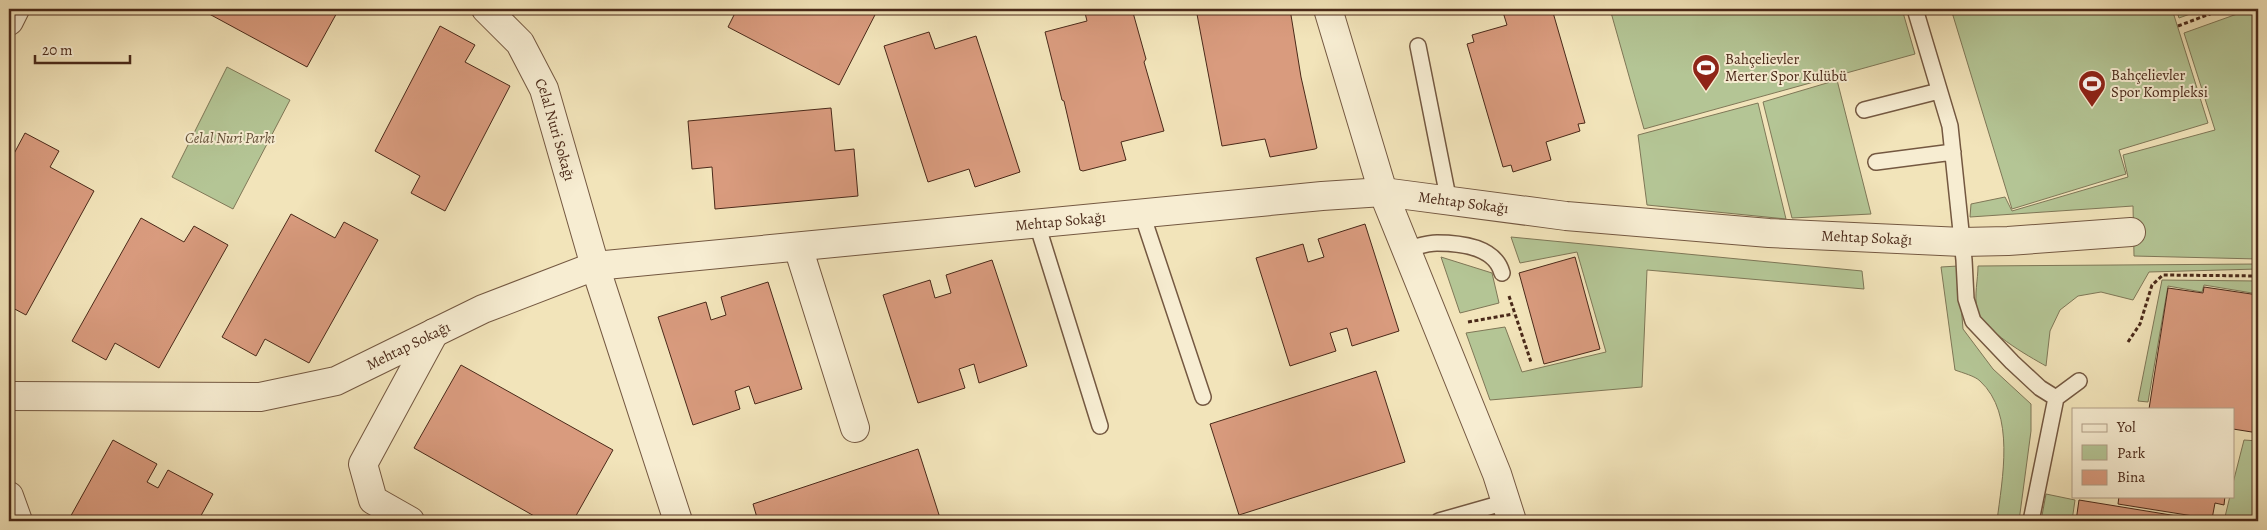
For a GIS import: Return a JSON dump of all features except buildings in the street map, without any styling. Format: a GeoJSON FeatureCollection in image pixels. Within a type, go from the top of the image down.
{"type":"FeatureCollection","features":[{"type":"Feature","properties":{"kind":"street"},"geometry":{"type":"LineString","coordinates":[[9,21],[15,9]]}},
{"type":"Feature","properties":{"kind":"street","name":"Celal Nuri Sokağı"},"geometry":{"type":"LineString","coordinates":[[486,9],[520,43],[544,89],[595,266],[678,521]]}},
{"type":"Feature","properties":{"kind":"street"},"geometry":{"type":"LineString","coordinates":[[1328,9],[1383,192],[1497,474],[1509,512]]}},
{"type":"Feature","properties":{"kind":"street","name":"Mehtap Sokağı"},"geometry":{"type":"LineString","coordinates":[[9,396],[260,397],[336,381],[483,309],[595,266],[1383,192],[1566,216],[1769,233],[1962,242],[2008,242],[2130,232]]}},
{"type":"Feature","properties":{"kind":"street"},"geometry":{"type":"LineString","coordinates":[[798,248],[855,428]]}},
{"type":"Feature","properties":{"kind":"street"},"geometry":{"type":"LineString","coordinates":[[410,521],[373,500],[363,464],[434,333]]}},
{"type":"Feature","properties":{"kind":"street"},"geometry":{"type":"LineString","coordinates":[[9,496],[18,521]]}},
{"type":"Feature","properties":{"kind":"lane"},"geometry":{"type":"LineString","coordinates":[[1915,9],[1950,126],[1966,299],[1972,321],[2040,388],[2056,398]]}},
{"type":"Feature","properties":{"kind":"lane"},"geometry":{"type":"LineString","coordinates":[[1418,46],[1449,202]]}},
{"type":"Feature","properties":{"kind":"lane"},"geometry":{"type":"LineString","coordinates":[[1864,110],[1939,91]]}},
{"type":"Feature","properties":{"kind":"lane"},"geometry":{"type":"LineString","coordinates":[[1876,162],[1953,152]]}},
{"type":"Feature","properties":{"kind":"lane"},"geometry":{"type":"LineString","coordinates":[[1142,214],[1203,397]]}},
{"type":"Feature","properties":{"kind":"lane"},"geometry":{"type":"LineString","coordinates":[[1037,224],[1100,426]]}},
{"type":"Feature","properties":{"kind":"lane"},"geometry":{"type":"LineString","coordinates":[[1406,249],[1436,243],[1477,249],[1496,259],[1502,273]]}},
{"type":"Feature","properties":{"kind":"lane"},"geometry":{"type":"LineString","coordinates":[[2032,521],[2056,398],[2079,381]]}},
{"type":"Feature","properties":{"kind":"lane"},"geometry":{"type":"LineString","coordinates":[[1439,521],[1509,512]]}},
{"type":"Feature","properties":{"kind":"path"},"geometry":{"type":"LineString","coordinates":[[2178,26],[2223,9]]}},
{"type":"Feature","properties":{"kind":"path"},"geometry":{"type":"LineString","coordinates":[[1502,273],[1531,362]]}},
{"type":"Feature","properties":{"kind":"path"},"geometry":{"type":"LineString","coordinates":[[2128,342],[2140,324],[2152,285],[2164,275],[2258,276]]}},
{"type":"Feature","properties":{"kind":"path"},"geometry":{"type":"LineString","coordinates":[[1438,328],[1514,314]]}},
{"type":"Feature","properties":{"kind":"green space","name":"Bahçelievler Merter Spor Kulübü"},"geometry":{"type":"Polygon","coordinates":[[[1610,9],[1902,9],[1915,54],[1644,129],[1610,9]]]}},
{"type":"Feature","properties":{"kind":"green space","name":"Bahçelievler Spor Kompleksi"},"geometry":{"type":"Polygon","coordinates":[[[1951,9],[2172,9],[2208,123],[2119,150],[2126,174],[2012,209],[1951,9]]]}},
{"type":"Feature","properties":{"kind":"green space"},"geometry":{"type":"Polygon","coordinates":[[[2176,9],[2204,9],[2179,18],[2176,9]]]}},
{"type":"Feature","properties":{"kind":"green space"},"geometry":{"type":"Polygon","coordinates":[[[2251,9],[2258,9],[2258,259],[2134,256],[2133,206],[1970,217],[1971,204],[2005,197],[2012,211],[2128,177],[2123,155],[2215,130],[2184,33],[2251,9]]]}},
{"type":"Feature","properties":{"kind":"green space","name":"Celal Nuri Parkı"},"geometry":{"type":"Polygon","coordinates":[[[227,67],[290,100],[233,209],[172,177],[227,67]]]}},
{"type":"Feature","properties":{"kind":"green space"},"geometry":{"type":"Polygon","coordinates":[[[1837,80],[1871,214],[1792,218],[1763,102],[1837,80]]]}},
{"type":"Feature","properties":{"kind":"green space"},"geometry":{"type":"Polygon","coordinates":[[[1758,103],[1786,219],[1647,205],[1638,135],[1758,103]]]}},
{"type":"Feature","properties":{"kind":"green space"},"geometry":{"type":"Polygon","coordinates":[[[1511,237],[1862,271],[1864,289],[1647,270],[1642,387],[1490,400],[1466,333],[1505,327],[1522,372],[1606,352],[1577,252],[1520,263],[1511,237]]]}},
{"type":"Feature","properties":{"kind":"green space"},"geometry":{"type":"Polygon","coordinates":[[[1441,257],[1492,273],[1499,303],[1460,313],[1441,257]]]}},
{"type":"Feature","properties":{"kind":"green space"},"geometry":{"type":"Polygon","coordinates":[[[2258,264],[2258,269],[2149,272],[2133,300],[2101,292],[2078,296],[2060,310],[2050,331],[2046,366],[1996,334],[1981,317],[1976,304],[1978,266],[2258,264]]]}},
{"type":"Feature","properties":{"kind":"green space"},"geometry":{"type":"Polygon","coordinates":[[[1958,266],[1963,329],[1993,369],[2031,404],[2031,431],[2019,521],[1997,521],[2002,486],[2004,448],[2003,429],[1999,411],[1991,395],[1978,379],[1955,370],[1941,267],[1958,266]]]}},
{"type":"Feature","properties":{"kind":"green space"},"geometry":{"type":"Polygon","coordinates":[[[2162,280],[2258,281],[2258,294],[2204,285],[2202,292],[2168,286],[2148,402],[2138,401],[2162,280]]]}},
{"type":"Feature","properties":{"kind":"green space"},"geometry":{"type":"Polygon","coordinates":[[[2244,440],[2258,441],[2256,472],[2258,480],[2258,521],[2224,521],[2230,498],[2234,498],[2234,479],[2244,440]]]}},
{"type":"Feature","properties":{"kind":"green space"},"geometry":{"type":"Polygon","coordinates":[[[2046,494],[2075,500],[2072,521],[2041,521],[2046,494]]]}},
{"type":"Feature","properties":{"kind":"place","name":"Bahçelievler Merter Spor Kulübü"},"geometry":{"type":"Point","coordinates":[1706,92]}},
{"type":"Feature","properties":{"kind":"place","name":"Bahçelievler Spor Kompleksi"},"geometry":{"type":"Point","coordinates":[2092,108]}}]}
